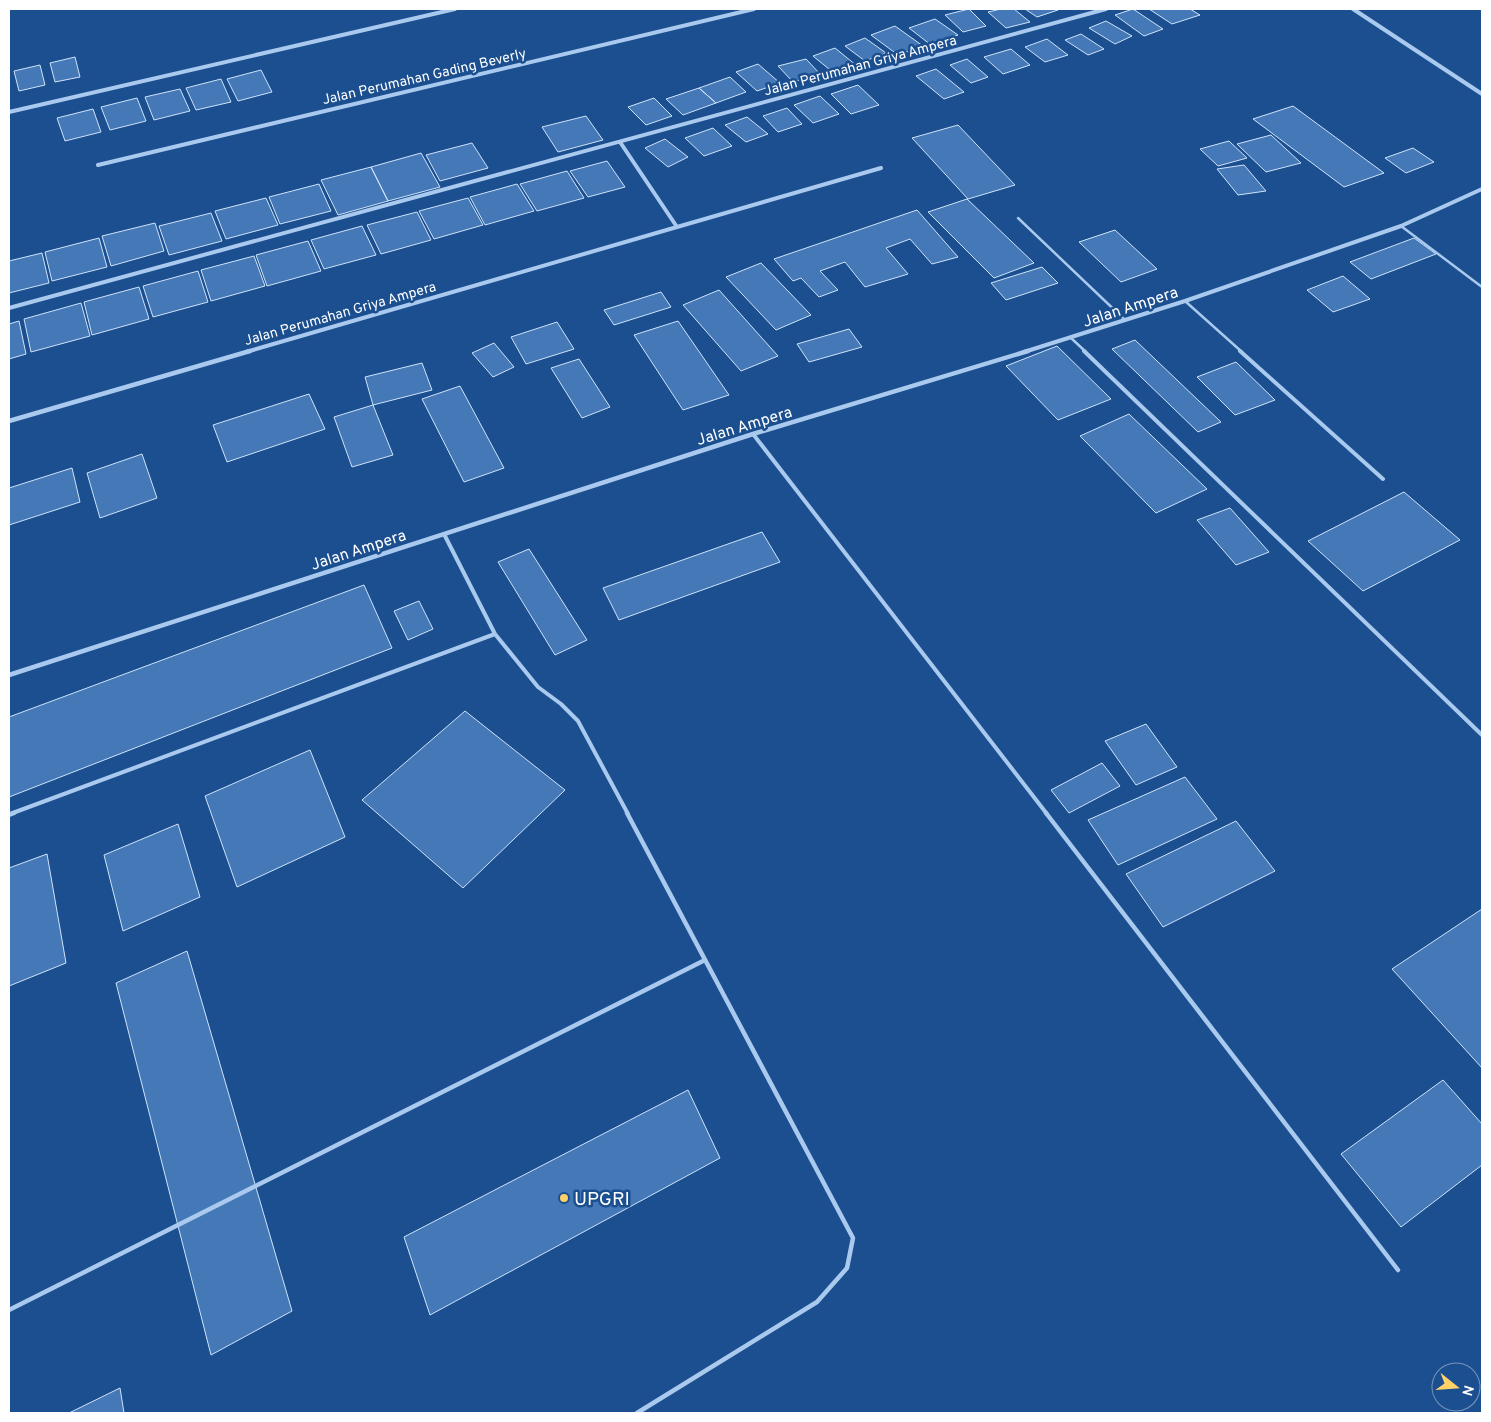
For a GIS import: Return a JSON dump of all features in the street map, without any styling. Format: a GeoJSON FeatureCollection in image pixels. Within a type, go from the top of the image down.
{"type":"FeatureCollection","features":[{"type":"Feature","properties":{"kind":"street"},"geometry":{"type":"LineString","coordinates":[[9,112],[455,9]]}},
{"type":"Feature","properties":{"kind":"street","name":"Jalan Perumahan Gading Beverly"},"geometry":{"type":"LineString","coordinates":[[98,165],[754,9]]}},
{"type":"Feature","properties":{"kind":"street","name":"Jalan Perumahan Griya Ampera"},"geometry":{"type":"LineString","coordinates":[[9,308],[1106,9]]}},
{"type":"Feature","properties":{"kind":"street"},"geometry":{"type":"LineString","coordinates":[[1353,9],[1482,94]]}},
{"type":"Feature","properties":{"kind":"street"},"geometry":{"type":"LineString","coordinates":[[620,142],[677,227]]}},
{"type":"Feature","properties":{"kind":"street","name":"Jalan Perumahan Griya Ampera"},"geometry":{"type":"LineString","coordinates":[[9,421],[881,168]]}},
{"type":"Feature","properties":{"kind":"street","name":"Jalan Ampera"},"geometry":{"type":"LineString","coordinates":[[9,675],[753,434],[1071,338],[1185,301],[1400,226],[1482,189]]}},
{"type":"Feature","properties":{"kind":"lane"},"geometry":{"type":"LineString","coordinates":[[1018,218],[1125,320]]}},
{"type":"Feature","properties":{"kind":"lane"},"geometry":{"type":"LineString","coordinates":[[1400,226],[1482,287]]}},
{"type":"Feature","properties":{"kind":"lane"},"geometry":{"type":"LineString","coordinates":[[1185,301],[1383,479]]}},
{"type":"Feature","properties":{"kind":"lane"},"geometry":{"type":"LineString","coordinates":[[1071,338],[1482,735]]}},
{"type":"Feature","properties":{"kind":"lane"},"geometry":{"type":"LineString","coordinates":[[753,434],[1398,1270]]}},
{"type":"Feature","properties":{"kind":"lane"},"geometry":{"type":"LineString","coordinates":[[444,534],[495,634],[538,687],[561,704],[578,721],[853,1238],[846,1268],[816,1302],[637,1413]]}},
{"type":"Feature","properties":{"kind":"lane"},"geometry":{"type":"LineString","coordinates":[[9,815],[495,634]]}},
{"type":"Feature","properties":{"kind":"lane"},"geometry":{"type":"LineString","coordinates":[[9,1310],[705,960]]}},
{"type":"Feature","properties":{"kind":"building"},"geometry":{"type":"Polygon","coordinates":[[[969,9],[986,26],[963,32],[945,15],[969,9]]]}},
{"type":"Feature","properties":{"kind":"building"},"geometry":{"type":"Polygon","coordinates":[[[1014,9],[1030,22],[1006,28],[988,12],[1014,9]]]}},
{"type":"Feature","properties":{"kind":"building"},"geometry":{"type":"Polygon","coordinates":[[[1025,9],[1056,9],[1058,10],[1037,17],[1025,9]]]}},
{"type":"Feature","properties":{"kind":"building"},"geometry":{"type":"Polygon","coordinates":[[[1133,9],[1163,29],[1144,36],[1115,15],[1133,9]]]}},
{"type":"Feature","properties":{"kind":"building"},"geometry":{"type":"Polygon","coordinates":[[[1149,9],[1190,9],[1200,15],[1172,24],[1149,9]]]}},
{"type":"Feature","properties":{"kind":"building"},"geometry":{"type":"Polygon","coordinates":[[[935,19],[958,35],[931,45],[909,28],[935,19]]]}},
{"type":"Feature","properties":{"kind":"building"},"geometry":{"type":"Polygon","coordinates":[[[1106,21],[1132,36],[1115,44],[1089,28],[1106,21]]]}},
{"type":"Feature","properties":{"kind":"building"},"geometry":{"type":"Polygon","coordinates":[[[895,26],[923,46],[898,55],[871,35],[895,26]]]}},
{"type":"Feature","properties":{"kind":"building"},"geometry":{"type":"Polygon","coordinates":[[[1081,34],[1104,49],[1088,55],[1065,40],[1081,34]]]}},
{"type":"Feature","properties":{"kind":"building"},"geometry":{"type":"Polygon","coordinates":[[[865,38],[886,53],[865,61],[845,46],[865,38]]]}},
{"type":"Feature","properties":{"kind":"building"},"geometry":{"type":"Polygon","coordinates":[[[1047,39],[1068,55],[1045,62],[1025,47],[1047,39]]]}},
{"type":"Feature","properties":{"kind":"building"},"geometry":{"type":"Polygon","coordinates":[[[835,48],[857,66],[835,74],[813,56],[835,48]]]}},
{"type":"Feature","properties":{"kind":"building"},"geometry":{"type":"Polygon","coordinates":[[[1011,49],[1030,65],[1003,74],[984,57],[1011,49]]]}},
{"type":"Feature","properties":{"kind":"building"},"geometry":{"type":"Polygon","coordinates":[[[75,57],[80,77],[55,82],[50,63],[75,57]]]}},
{"type":"Feature","properties":{"kind":"building"},"geometry":{"type":"Polygon","coordinates":[[[806,59],[820,74],[793,82],[778,66],[806,59]]]}},
{"type":"Feature","properties":{"kind":"building"},"geometry":{"type":"Polygon","coordinates":[[[967,59],[988,77],[971,83],[950,65],[967,59]]]}},
{"type":"Feature","properties":{"kind":"building"},"geometry":{"type":"Polygon","coordinates":[[[758,64],[780,83],[757,91],[736,72],[758,64]]]}},
{"type":"Feature","properties":{"kind":"building"},"geometry":{"type":"Polygon","coordinates":[[[40,65],[45,85],[19,91],[14,71],[40,65]]]}},
{"type":"Feature","properties":{"kind":"building"},"geometry":{"type":"Polygon","coordinates":[[[936,69],[964,92],[944,99],[916,76],[936,69]]]}},
{"type":"Feature","properties":{"kind":"building"},"geometry":{"type":"Polygon","coordinates":[[[261,70],[272,92],[238,101],[227,79],[261,70]]]}},
{"type":"Feature","properties":{"kind":"building"},"geometry":{"type":"Polygon","coordinates":[[[730,77],[746,92],[716,103],[699,88],[730,77]]]}},
{"type":"Feature","properties":{"kind":"building"},"geometry":{"type":"Polygon","coordinates":[[[221,79],[231,102],[196,110],[186,88],[221,79]]]}},
{"type":"Feature","properties":{"kind":"building"},"geometry":{"type":"Polygon","coordinates":[[[858,85],[879,105],[851,114],[831,94],[858,85]]]}},
{"type":"Feature","properties":{"kind":"building"},"geometry":{"type":"Polygon","coordinates":[[[699,88],[716,103],[683,115],[666,99],[699,88]]]}},
{"type":"Feature","properties":{"kind":"building"},"geometry":{"type":"Polygon","coordinates":[[[180,89],[190,111],[154,120],[145,97],[180,89]]]}},
{"type":"Feature","properties":{"kind":"building"},"geometry":{"type":"Polygon","coordinates":[[[820,96],[839,114],[813,123],[794,105],[820,96]]]}},
{"type":"Feature","properties":{"kind":"building"},"geometry":{"type":"Polygon","coordinates":[[[137,98],[146,121],[110,130],[101,107],[137,98]]]}},
{"type":"Feature","properties":{"kind":"building"},"geometry":{"type":"Polygon","coordinates":[[[654,98],[672,116],[646,125],[628,107],[654,98]]]}},
{"type":"Feature","properties":{"kind":"building"},"geometry":{"type":"Polygon","coordinates":[[[1293,106],[1384,173],[1344,187],[1253,119],[1293,106]]]}},
{"type":"Feature","properties":{"kind":"building"},"geometry":{"type":"Polygon","coordinates":[[[787,108],[802,124],[778,132],[763,116],[787,108]]]}},
{"type":"Feature","properties":{"kind":"building"},"geometry":{"type":"Polygon","coordinates":[[[93,109],[101,132],[65,141],[57,118],[93,109]]]}},
{"type":"Feature","properties":{"kind":"building"},"geometry":{"type":"Polygon","coordinates":[[[586,116],[603,140],[558,152],[542,127],[586,116]]]}},
{"type":"Feature","properties":{"kind":"building"},"geometry":{"type":"Polygon","coordinates":[[[747,117],[768,134],[746,142],[725,125],[747,117]]]}},
{"type":"Feature","properties":{"kind":"building"},"geometry":{"type":"Polygon","coordinates":[[[958,125],[1015,185],[968,199],[912,138],[958,125]]]}},
{"type":"Feature","properties":{"kind":"building"},"geometry":{"type":"Polygon","coordinates":[[[713,128],[732,146],[704,156],[685,138],[713,128]]]}},
{"type":"Feature","properties":{"kind":"building"},"geometry":{"type":"Polygon","coordinates":[[[1271,135],[1301,163],[1266,172],[1237,144],[1271,135]]]}},
{"type":"Feature","properties":{"kind":"building"},"geometry":{"type":"Polygon","coordinates":[[[665,139],[688,157],[668,167],[645,148],[665,139]]]}},
{"type":"Feature","properties":{"kind":"building"},"geometry":{"type":"Polygon","coordinates":[[[1229,141],[1247,158],[1218,166],[1200,149],[1229,141]]]}},
{"type":"Feature","properties":{"kind":"building"},"geometry":{"type":"Polygon","coordinates":[[[472,143],[488,168],[440,181],[426,155],[472,143]]]}},
{"type":"Feature","properties":{"kind":"building"},"geometry":{"type":"Polygon","coordinates":[[[1413,148],[1434,162],[1406,173],[1385,158],[1413,148]]]}},
{"type":"Feature","properties":{"kind":"building"},"geometry":{"type":"Polygon","coordinates":[[[421,153],[440,187],[388,201],[371,167],[421,153]]]}},
{"type":"Feature","properties":{"kind":"building"},"geometry":{"type":"Polygon","coordinates":[[[607,161],[625,187],[588,197],[570,171],[607,161]]]}},
{"type":"Feature","properties":{"kind":"building"},"geometry":{"type":"Polygon","coordinates":[[[1244,165],[1266,191],[1238,195],[1217,169],[1244,165]]]}},
{"type":"Feature","properties":{"kind":"building"},"geometry":{"type":"Polygon","coordinates":[[[371,167],[388,201],[338,215],[321,180],[371,167]]]}},
{"type":"Feature","properties":{"kind":"building"},"geometry":{"type":"Polygon","coordinates":[[[567,171],[584,198],[537,211],[520,184],[567,171]]]}},
{"type":"Feature","properties":{"kind":"building"},"geometry":{"type":"Polygon","coordinates":[[[319,184],[331,211],[280,224],[269,197],[319,184]]]}},
{"type":"Feature","properties":{"kind":"building"},"geometry":{"type":"Polygon","coordinates":[[[517,184],[534,211],[485,225],[470,197],[517,184]]]}},
{"type":"Feature","properties":{"kind":"building"},"geometry":{"type":"Polygon","coordinates":[[[266,198],[278,225],[226,239],[215,211],[266,198]]]}},
{"type":"Feature","properties":{"kind":"building"},"geometry":{"type":"Polygon","coordinates":[[[468,198],[483,225],[434,239],[419,211],[468,198]]]}},
{"type":"Feature","properties":{"kind":"building"},"geometry":{"type":"Polygon","coordinates":[[[967,199],[1034,263],[994,278],[928,212],[967,199]]]}},
{"type":"Feature","properties":{"kind":"building"},"geometry":{"type":"Polygon","coordinates":[[[917,210],[958,257],[932,264],[910,239],[886,248],[908,274],[865,287],[845,262],[820,271],[838,290],[819,297],[801,278],[793,281],[774,259],[917,210]]]}},
{"type":"Feature","properties":{"kind":"building"},"geometry":{"type":"Polygon","coordinates":[[[417,212],[431,240],[381,254],[367,225],[417,212]]]}},
{"type":"Feature","properties":{"kind":"building"},"geometry":{"type":"Polygon","coordinates":[[[211,213],[222,241],[169,255],[159,226],[211,213]]]}},
{"type":"Feature","properties":{"kind":"building"},"geometry":{"type":"Polygon","coordinates":[[[155,223],[164,251],[111,266],[102,236],[155,223]]]}},
{"type":"Feature","properties":{"kind":"building"},"geometry":{"type":"Polygon","coordinates":[[[362,226],[376,255],[324,269],[311,240],[362,226]]]}},
{"type":"Feature","properties":{"kind":"building"},"geometry":{"type":"Polygon","coordinates":[[[1115,230],[1157,269],[1121,282],[1079,242],[1115,230]]]}},
{"type":"Feature","properties":{"kind":"building"},"geometry":{"type":"Polygon","coordinates":[[[99,238],[107,267],[52,281],[45,252],[99,238]]]}},
{"type":"Feature","properties":{"kind":"building"},"geometry":{"type":"Polygon","coordinates":[[[1414,238],[1436,254],[1371,279],[1350,262],[1414,238]]]}},
{"type":"Feature","properties":{"kind":"building"},"geometry":{"type":"Polygon","coordinates":[[[308,241],[321,271],[267,286],[256,255],[308,241]]]}},
{"type":"Feature","properties":{"kind":"building"},"geometry":{"type":"Polygon","coordinates":[[[42,253],[49,283],[9,293],[9,261],[42,253]]]}},
{"type":"Feature","properties":{"kind":"building"},"geometry":{"type":"Polygon","coordinates":[[[254,256],[265,286],[211,301],[201,270],[254,256]]]}},
{"type":"Feature","properties":{"kind":"building"},"geometry":{"type":"Polygon","coordinates":[[[761,263],[811,315],[776,330],[726,277],[761,263]]]}},
{"type":"Feature","properties":{"kind":"building"},"geometry":{"type":"Polygon","coordinates":[[[1042,267],[1058,283],[1006,300],[991,283],[1042,267]]]}},
{"type":"Feature","properties":{"kind":"building"},"geometry":{"type":"Polygon","coordinates":[[[198,271],[208,302],[153,317],[143,286],[198,271]]]}},
{"type":"Feature","properties":{"kind":"building"},"geometry":{"type":"Polygon","coordinates":[[[1343,276],[1370,299],[1333,312],[1307,290],[1343,276]]]}},
{"type":"Feature","properties":{"kind":"building"},"geometry":{"type":"Polygon","coordinates":[[[139,287],[149,319],[92,335],[84,302],[139,287]]]}},
{"type":"Feature","properties":{"kind":"building"},"geometry":{"type":"Polygon","coordinates":[[[719,290],[778,356],[741,371],[683,305],[719,290]]]}},
{"type":"Feature","properties":{"kind":"building"},"geometry":{"type":"Polygon","coordinates":[[[661,292],[671,307],[614,325],[604,310],[661,292]]]}},
{"type":"Feature","properties":{"kind":"building"},"geometry":{"type":"Polygon","coordinates":[[[81,303],[90,336],[31,352],[24,319],[81,303]]]}},
{"type":"Feature","properties":{"kind":"building"},"geometry":{"type":"Polygon","coordinates":[[[19,321],[26,354],[9,359],[9,324],[19,321]]]}},
{"type":"Feature","properties":{"kind":"building"},"geometry":{"type":"Polygon","coordinates":[[[678,321],[729,395],[683,410],[634,335],[678,321]]]}},
{"type":"Feature","properties":{"kind":"building"},"geometry":{"type":"Polygon","coordinates":[[[557,322],[574,349],[526,364],[511,337],[557,322]]]}},
{"type":"Feature","properties":{"kind":"building"},"geometry":{"type":"Polygon","coordinates":[[[849,329],[862,347],[809,362],[797,344],[849,329]]]}},
{"type":"Feature","properties":{"kind":"building"},"geometry":{"type":"Polygon","coordinates":[[[1135,340],[1221,422],[1198,432],[1112,349],[1135,340]]]}},
{"type":"Feature","properties":{"kind":"building"},"geometry":{"type":"Polygon","coordinates":[[[494,343],[514,367],[493,377],[472,353],[494,343]]]}},
{"type":"Feature","properties":{"kind":"building"},"geometry":{"type":"Polygon","coordinates":[[[1057,346],[1111,399],[1058,420],[1006,366],[1057,346]]]}},
{"type":"Feature","properties":{"kind":"building"},"geometry":{"type":"Polygon","coordinates":[[[579,359],[610,407],[582,418],[551,368],[579,359]]]}},
{"type":"Feature","properties":{"kind":"building"},"geometry":{"type":"Polygon","coordinates":[[[1236,362],[1275,400],[1235,415],[1197,377],[1236,362]]]}},
{"type":"Feature","properties":{"kind":"building"},"geometry":{"type":"Polygon","coordinates":[[[422,363],[432,390],[373,405],[365,377],[422,363]]]}},
{"type":"Feature","properties":{"kind":"building"},"geometry":{"type":"Polygon","coordinates":[[[460,386],[504,468],[464,482],[422,399],[460,386]]]}},
{"type":"Feature","properties":{"kind":"building"},"geometry":{"type":"Polygon","coordinates":[[[309,394],[325,429],[227,462],[213,425],[309,394]]]}},
{"type":"Feature","properties":{"kind":"building"},"geometry":{"type":"Polygon","coordinates":[[[373,405],[393,455],[352,467],[334,417],[373,405]]]}},
{"type":"Feature","properties":{"kind":"building"},"geometry":{"type":"Polygon","coordinates":[[[1129,414],[1207,489],[1156,513],[1080,436],[1129,414]]]}},
{"type":"Feature","properties":{"kind":"building"},"geometry":{"type":"Polygon","coordinates":[[[142,454],[157,498],[100,518],[87,473],[142,454]]]}},
{"type":"Feature","properties":{"kind":"building"},"geometry":{"type":"Polygon","coordinates":[[[72,468],[80,502],[9,525],[9,488],[72,468]]]}},
{"type":"Feature","properties":{"kind":"building"},"geometry":{"type":"Polygon","coordinates":[[[1404,492],[1460,540],[1363,591],[1308,541],[1404,492]]]}},
{"type":"Feature","properties":{"kind":"building"},"geometry":{"type":"Polygon","coordinates":[[[1230,508],[1269,552],[1236,565],[1197,520],[1230,508]]]}},
{"type":"Feature","properties":{"kind":"building"},"geometry":{"type":"Polygon","coordinates":[[[762,532],[780,562],[619,620],[603,588],[762,532]]]}},
{"type":"Feature","properties":{"kind":"building"},"geometry":{"type":"Polygon","coordinates":[[[529,549],[587,640],[555,655],[498,562],[529,549]]]}},
{"type":"Feature","properties":{"kind":"building"},"geometry":{"type":"Polygon","coordinates":[[[364,585],[392,648],[9,797],[9,717],[364,585]]]}},
{"type":"Feature","properties":{"kind":"building"},"geometry":{"type":"Polygon","coordinates":[[[419,601],[433,629],[408,640],[394,611],[419,601]]]}},
{"type":"Feature","properties":{"kind":"building"},"geometry":{"type":"Polygon","coordinates":[[[465,711],[565,790],[463,888],[362,800],[465,711]]]}},
{"type":"Feature","properties":{"kind":"building"},"geometry":{"type":"Polygon","coordinates":[[[1146,724],[1177,767],[1136,785],[1105,741],[1146,724]]]}},
{"type":"Feature","properties":{"kind":"building"},"geometry":{"type":"Polygon","coordinates":[[[310,750],[345,837],[237,887],[205,796],[310,750]]]}},
{"type":"Feature","properties":{"kind":"building"},"geometry":{"type":"Polygon","coordinates":[[[1102,763],[1120,786],[1069,813],[1051,790],[1102,763]]]}},
{"type":"Feature","properties":{"kind":"building"},"geometry":{"type":"Polygon","coordinates":[[[1185,777],[1217,819],[1118,865],[1088,820],[1185,777]]]}},
{"type":"Feature","properties":{"kind":"building"},"geometry":{"type":"Polygon","coordinates":[[[1236,821],[1275,871],[1163,927],[1126,874],[1236,821]]]}},
{"type":"Feature","properties":{"kind":"building"},"geometry":{"type":"Polygon","coordinates":[[[178,824],[200,897],[123,931],[104,855],[178,824]]]}},
{"type":"Feature","properties":{"kind":"building"},"geometry":{"type":"Polygon","coordinates":[[[47,854],[66,963],[9,986],[9,868],[47,854]]]}},
{"type":"Feature","properties":{"kind":"building"},"geometry":{"type":"Polygon","coordinates":[[[1482,909],[1482,1068],[1392,969],[1482,909]]]}},
{"type":"Feature","properties":{"kind":"building"},"geometry":{"type":"Polygon","coordinates":[[[187,951],[292,1311],[211,1355],[116,983],[187,951]]]}},
{"type":"Feature","properties":{"kind":"building"},"geometry":{"type":"Polygon","coordinates":[[[1443,1080],[1482,1124],[1482,1165],[1401,1227],[1341,1154],[1443,1080]]]}},
{"type":"Feature","properties":{"kind":"building","name":"UPGRI"},"geometry":{"type":"Polygon","coordinates":[[[688,1090],[720,1158],[430,1315],[404,1237],[688,1090]]]}},
{"type":"Feature","properties":{"kind":"building"},"geometry":{"type":"Polygon","coordinates":[[[120,1388],[124,1413],[69,1413],[120,1388]]]}},
{"type":"Feature","properties":{"kind":"place","name":"UPGRI"},"geometry":{"type":"Point","coordinates":[564,1198]}}]}
